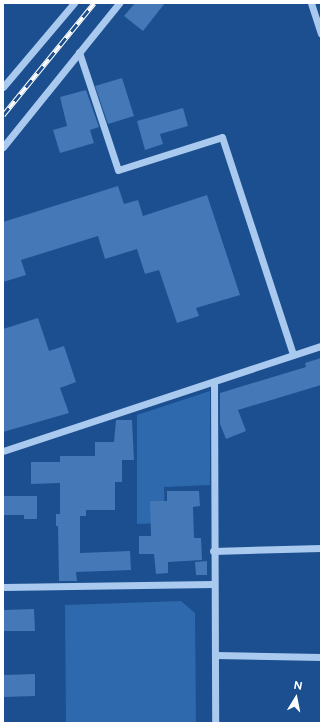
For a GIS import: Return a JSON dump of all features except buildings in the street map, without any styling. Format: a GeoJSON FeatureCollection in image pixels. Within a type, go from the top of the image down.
{"type":"FeatureCollection","features":[{"type":"Feature","properties":{"kind":"street"},"geometry":{"type":"LineString","coordinates":[[3,88],[74,3]]}},
{"type":"Feature","properties":{"kind":"street"},"geometry":{"type":"LineString","coordinates":[[3,147],[119,3]]}},
{"type":"Feature","properties":{"kind":"street"},"geometry":{"type":"LineString","coordinates":[[311,3],[321,34]]}},
{"type":"Feature","properties":{"kind":"street"},"geometry":{"type":"LineString","coordinates":[[79,52],[118,170],[222,137],[293,354]]}},
{"type":"Feature","properties":{"kind":"street"},"geometry":{"type":"LineString","coordinates":[[3,451],[321,346]]}},
{"type":"Feature","properties":{"kind":"street"},"geometry":{"type":"LineString","coordinates":[[214,382],[213,551],[215,723]]}},
{"type":"Feature","properties":{"kind":"street"},"geometry":{"type":"LineString","coordinates":[[213,551],[321,548]]}},
{"type":"Feature","properties":{"kind":"street"},"geometry":{"type":"LineString","coordinates":[[3,587],[214,584]]}},
{"type":"Feature","properties":{"kind":"street"},"geometry":{"type":"LineString","coordinates":[[215,655],[321,656]]}},
{"type":"Feature","properties":{"kind":"shaded area"},"geometry":{"type":"Polygon","coordinates":[[[210,391],[210,485],[164,487],[165,523],[137,524],[137,415],[210,391]]]}},
{"type":"Feature","properties":{"kind":"shaded area"},"geometry":{"type":"Polygon","coordinates":[[[181,601],[195,613],[196,723],[66,723],[65,605],[181,601]]]}},
{"type":"Feature","properties":{"kind":"railway"},"geometry":{"type":"LineString","coordinates":[[3,115],[94,3]]}}]}
